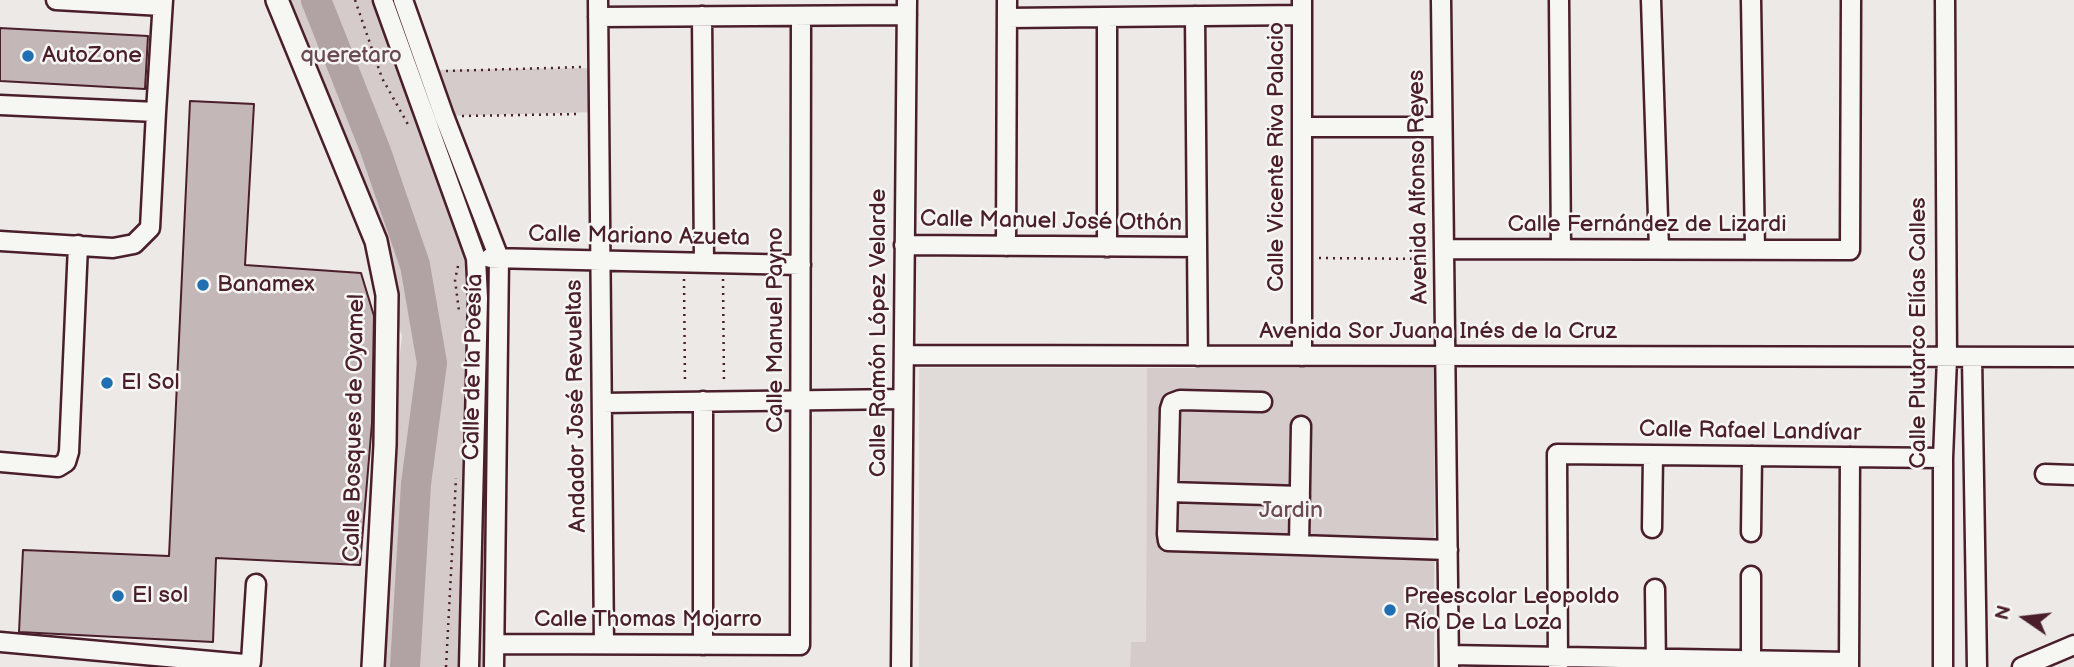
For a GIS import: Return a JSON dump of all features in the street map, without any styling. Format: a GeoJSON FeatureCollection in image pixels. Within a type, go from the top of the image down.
{"type":"FeatureCollection","features":[{"type":"Feature","properties":{"kind":"main road","name":"Calle Bosques de Oyamel"},"geometry":{"type":"LineString","coordinates":[[277,0],[376,241],[387,295],[385,445],[373,667]]}},
{"type":"Feature","properties":{"kind":"street"},"geometry":{"type":"LineString","coordinates":[[0,241],[113,248],[134,244],[150,228],[163,3],[56,0]]}},
{"type":"Feature","properties":{"kind":"street","name":"Calle de la Poesía"},"geometry":{"type":"LineString","coordinates":[[383,0],[476,258],[478,298],[469,667]]}},
{"type":"Feature","properties":{"kind":"street","name":"Calle de la Poesía"},"geometry":{"type":"LineString","coordinates":[[403,0],[499,258],[494,667]]}},
{"type":"Feature","properties":{"kind":"street","name":"Avenida Alfonso Reyes"},"geometry":{"type":"LineString","coordinates":[[1441,0],[1449,661]]}},
{"type":"Feature","properties":{"kind":"street"},"geometry":{"type":"LineString","coordinates":[[1559,0],[1561,249]]}},
{"type":"Feature","properties":{"kind":"street"},"geometry":{"type":"LineString","coordinates":[[1651,0],[1659,249]]}},
{"type":"Feature","properties":{"kind":"street"},"geometry":{"type":"LineString","coordinates":[[1751,0],[1755,250]]}},
{"type":"Feature","properties":{"kind":"street","name":"Calle Fernández de Lizardi"},"geometry":{"type":"LineString","coordinates":[[1444,254],[1561,249],[1850,250],[1851,0]]}},
{"type":"Feature","properties":{"kind":"street","name":"Calle Plutarco Elías Calles"},"geometry":{"type":"LineString","coordinates":[[1943,667],[1943,458],[1947,358],[1945,0]]}},
{"type":"Feature","properties":{"kind":"street"},"geometry":{"type":"LineString","coordinates":[[598,8],[702,16],[801,16],[907,8]]}},
{"type":"Feature","properties":{"kind":"street","name":"Andador José Revueltas"},"geometry":{"type":"LineString","coordinates":[[598,8],[604,644]]}},
{"type":"Feature","properties":{"kind":"street","name":"Calle Ramón López Velarde"},"geometry":{"type":"LineString","coordinates":[[901,667],[907,8]]}},
{"type":"Feature","properties":{"kind":"street"},"geometry":{"type":"LineString","coordinates":[[1006,246],[1007,9],[1107,17],[1195,16],[1302,8]]}},
{"type":"Feature","properties":{"kind":"street","name":"Calle Vicente Riva Palacio"},"geometry":{"type":"LineString","coordinates":[[1302,8],[1302,356]]}},
{"type":"Feature","properties":{"kind":"street"},"geometry":{"type":"LineString","coordinates":[[702,16],[704,263]]}},
{"type":"Feature","properties":{"kind":"street","name":"Calle Manuel Payno"},"geometry":{"type":"LineString","coordinates":[[800,645],[801,16]]}},
{"type":"Feature","properties":{"kind":"street"},"geometry":{"type":"LineString","coordinates":[[1195,16],[1198,356]]}},
{"type":"Feature","properties":{"kind":"street"},"geometry":{"type":"LineString","coordinates":[[1107,17],[1107,247]]}},
{"type":"Feature","properties":{"kind":"street"},"geometry":{"type":"LineString","coordinates":[[0,105],[156,111]]}},
{"type":"Feature","properties":{"kind":"street"},"geometry":{"type":"LineString","coordinates":[[1302,127],[1442,127]]}},
{"type":"Feature","properties":{"kind":"street"},"geometry":{"type":"LineString","coordinates":[[0,462],[58,467],[66,463],[69,452],[78,245]]}},
{"type":"Feature","properties":{"kind":"street","name":"Calle Manuel José Othón"},"geometry":{"type":"LineString","coordinates":[[904,245],[1197,247]]}},
{"type":"Feature","properties":{"kind":"street","name":"Calle Mariano Azueta"},"geometry":{"type":"LineString","coordinates":[[476,258],[801,265]]}},
{"type":"Feature","properties":{"kind":"street","name":"Avenida Sor Juana Inés de la Cruz"},"geometry":{"type":"LineString","coordinates":[[904,355],[2074,357]]}},
{"type":"Feature","properties":{"kind":"street"},"geometry":{"type":"LineString","coordinates":[[1972,358],[1977,667]]}},
{"type":"Feature","properties":{"kind":"street"},"geometry":{"type":"LineString","coordinates":[[602,403],[903,399]]}},
{"type":"Feature","properties":{"kind":"street"},"geometry":{"type":"LineString","coordinates":[[1262,402],[1180,400],[1172,403],[1168,541],[1448,550]]}},
{"type":"Feature","properties":{"kind":"street"},"geometry":{"type":"LineString","coordinates":[[703,645],[704,401]]}},
{"type":"Feature","properties":{"kind":"street"},"geometry":{"type":"LineString","coordinates":[[1299,545],[1301,426]]}},
{"type":"Feature","properties":{"kind":"street","name":"Calle Rafael Landívar"},"geometry":{"type":"LineString","coordinates":[[1558,662],[1557,454],[1943,458]]}},
{"type":"Feature","properties":{"kind":"street"},"geometry":{"type":"LineString","coordinates":[[1653,455],[1653,528]]}},
{"type":"Feature","properties":{"kind":"street"},"geometry":{"type":"LineString","coordinates":[[1751,532],[1752,456]]}},
{"type":"Feature","properties":{"kind":"street"},"geometry":{"type":"LineString","coordinates":[[1449,661],[1849,664],[1850,457]]}},
{"type":"Feature","properties":{"kind":"street"},"geometry":{"type":"LineString","coordinates":[[2045,474],[2074,475]]}},
{"type":"Feature","properties":{"kind":"street"},"geometry":{"type":"LineString","coordinates":[[1168,492],[1300,496]]}},
{"type":"Feature","properties":{"kind":"street"},"geometry":{"type":"LineString","coordinates":[[1751,576],[1751,663]]}},
{"type":"Feature","properties":{"kind":"street"},"geometry":{"type":"LineString","coordinates":[[0,642],[244,664],[251,662],[256,584]]}},
{"type":"Feature","properties":{"kind":"street"},"geometry":{"type":"LineString","coordinates":[[1655,590],[1656,663]]}},
{"type":"Feature","properties":{"kind":"street","name":"Calle Thomas Mojarro"},"geometry":{"type":"LineString","coordinates":[[495,644],[800,645]]}},
{"type":"Feature","properties":{"kind":"street"},"geometry":{"type":"LineString","coordinates":[[2022,667],[2074,645]]}},
{"type":"Feature","properties":{"kind":"path"},"geometry":{"type":"LineString","coordinates":[[355,0],[382,78],[415,138]]}},
{"type":"Feature","properties":{"kind":"path"},"geometry":{"type":"LineString","coordinates":[[428,72],[599,66]]}},
{"type":"Feature","properties":{"kind":"path"},"geometry":{"type":"LineString","coordinates":[[444,116],[599,114]]}},
{"type":"Feature","properties":{"kind":"path"},"geometry":{"type":"LineString","coordinates":[[460,312],[454,280],[467,233]]}},
{"type":"Feature","properties":{"kind":"path"},"geometry":{"type":"LineString","coordinates":[[1302,258],[1444,254]]}},
{"type":"Feature","properties":{"kind":"path"},"geometry":{"type":"LineString","coordinates":[[684,262],[685,402]]}},
{"type":"Feature","properties":{"kind":"path"},"geometry":{"type":"LineString","coordinates":[[723,263],[724,401]]}},
{"type":"Feature","properties":{"kind":"path"},"geometry":{"type":"LineString","coordinates":[[446,667],[454,485],[457,473]]}},
{"type":"Feature","properties":{"kind":"shaded area"},"geometry":{"type":"Polygon","coordinates":[[[919,368],[1147,368],[1146,642],[1131,643],[1130,667],[919,667],[919,368]]]}},
{"type":"Feature","properties":{"kind":"green space","name":"queretaro"},"geometry":{"type":"Polygon","coordinates":[[[275,0],[383,0],[467,233],[477,341],[469,667],[377,667],[381,518],[402,336],[337,147],[275,0]]]}},
{"type":"Feature","properties":{"kind":"green space"},"geometry":{"type":"Polygon","coordinates":[[[385,0],[400,0],[426,70],[599,68],[600,112],[443,116],[492,258],[487,667],[475,667],[481,285],[385,0]]]}},
{"type":"Feature","properties":{"kind":"green space","name":"Jardin"},"geometry":{"type":"Polygon","coordinates":[[[1147,368],[1435,368],[1434,667],[1130,667],[1131,642],[1146,642],[1147,368]]]}},
{"type":"Feature","properties":{"kind":"building"},"geometry":{"type":"Polygon","coordinates":[[[0,28],[148,36],[145,89],[0,81],[0,28]]]}},
{"type":"Feature","properties":{"kind":"building"},"geometry":{"type":"Polygon","coordinates":[[[190,101],[254,104],[245,265],[361,273],[374,316],[372,423],[360,565],[216,558],[213,642],[19,632],[23,550],[169,556],[190,101]]]}},
{"type":"Feature","properties":{"kind":"waterway"},"geometry":{"type":"LineString","coordinates":[[316,0],[375,149],[415,265],[432,363],[416,484],[405,667]]}},
{"type":"Feature","properties":{"kind":"place","name":"AutoZone"},"geometry":{"type":"Point","coordinates":[28,56]}},
{"type":"Feature","properties":{"kind":"place","name":"Banamex"},"geometry":{"type":"Point","coordinates":[203,285]}},
{"type":"Feature","properties":{"kind":"place","name":"El Sol"},"geometry":{"type":"Point","coordinates":[107,383]}},
{"type":"Feature","properties":{"kind":"place","name":"El sol"},"geometry":{"type":"Point","coordinates":[118,596]}},
{"type":"Feature","properties":{"kind":"place","name":"Preescolar Leopoldo Río De La Loza"},"geometry":{"type":"Point","coordinates":[1390,610]}}]}
